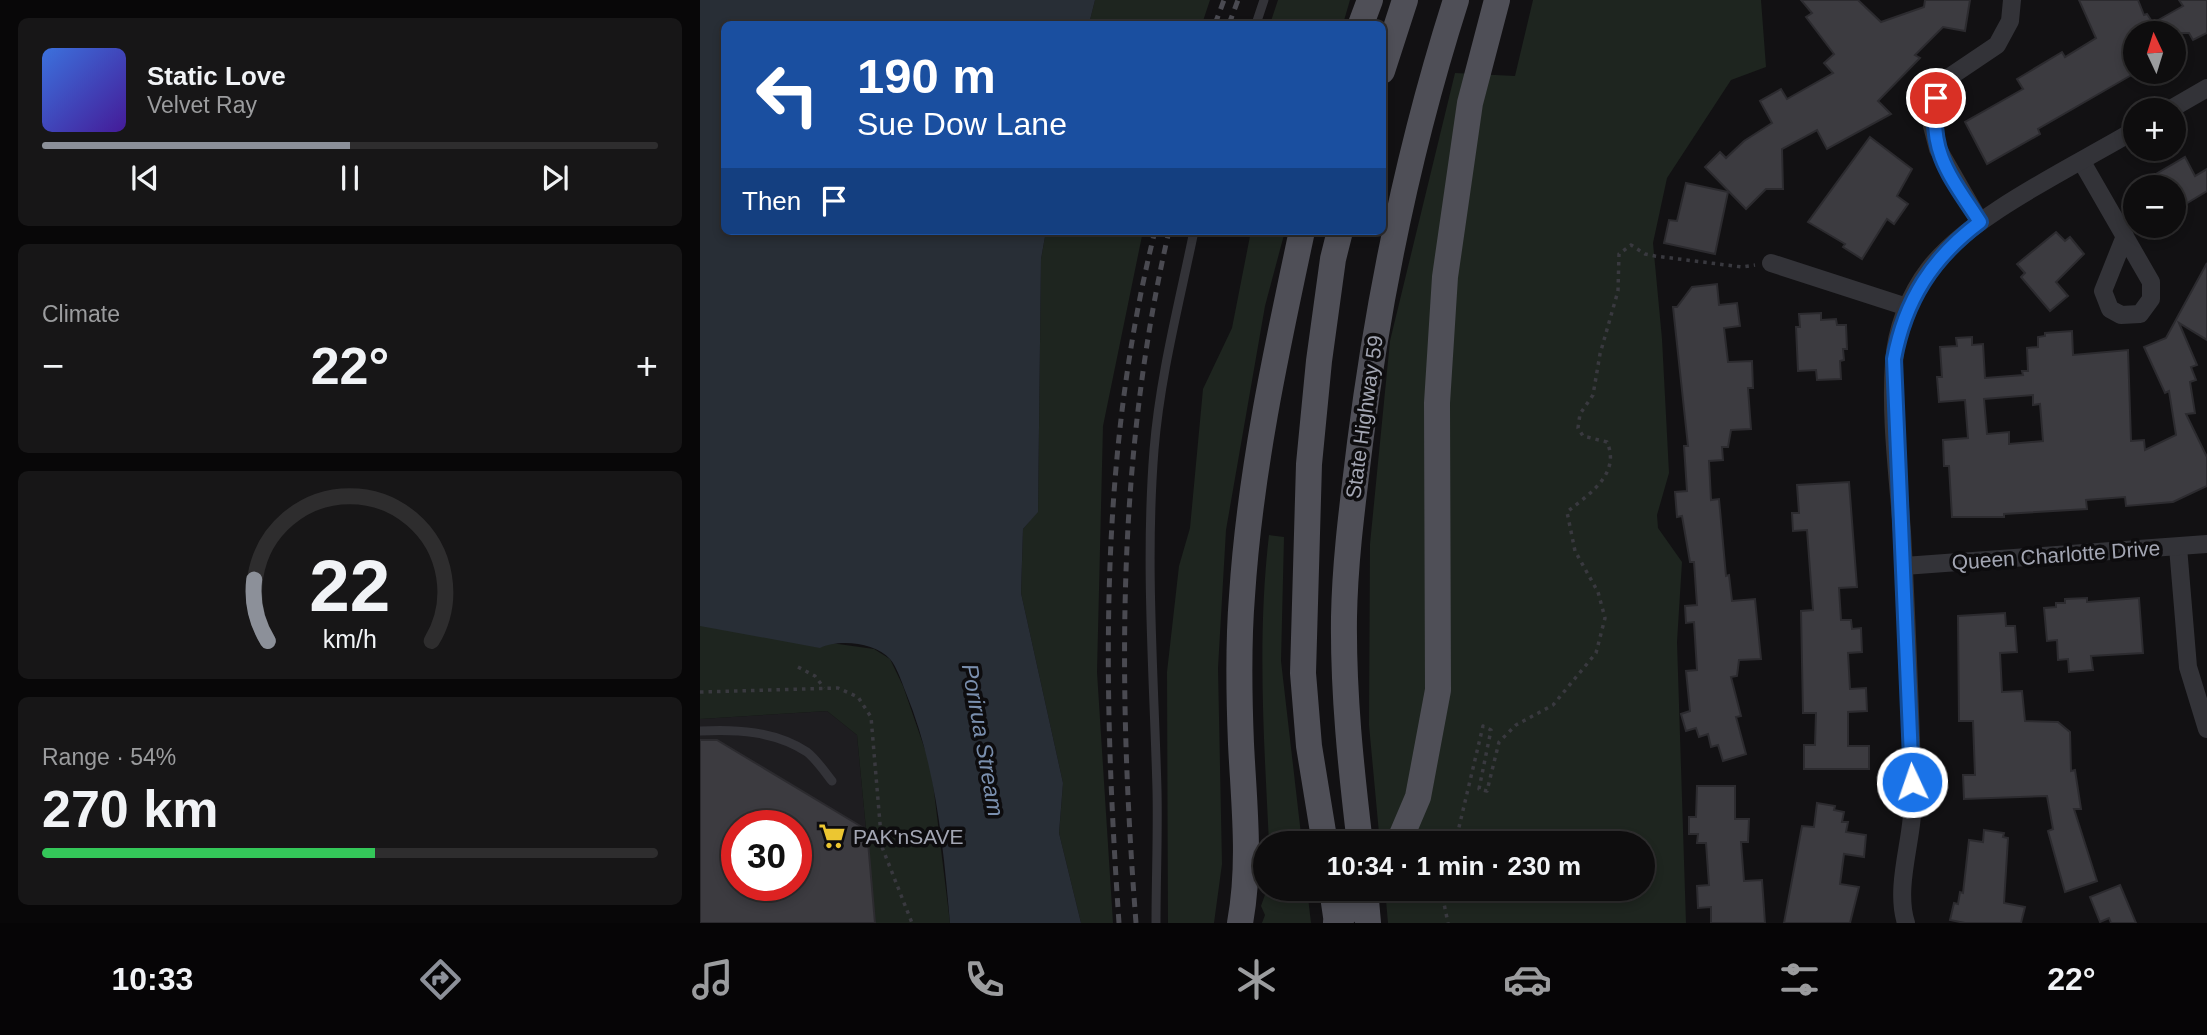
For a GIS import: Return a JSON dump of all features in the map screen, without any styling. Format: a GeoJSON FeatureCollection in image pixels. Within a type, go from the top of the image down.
{"type":"FeatureCollection","features":[{"type":"Feature","properties":{"kind":"main road"},"geometry":{"type":"LineString","coordinates":[[1362,21],[1370,0]]}},
{"type":"Feature","properties":{"kind":"main road"},"geometry":{"type":"LineString","coordinates":[[1386,59],[1405,0]]}},
{"type":"Feature","properties":{"kind":"main road","name":"State Highway 59"},"geometry":{"type":"LineString","coordinates":[[1358,831],[1349,749],[1344,620],[1347,548],[1372,349],[1396,223],[1433,72],[1456,0]]}},
{"type":"Feature","properties":{"kind":"main road"},"geometry":{"type":"LineString","coordinates":[[1404,831],[1418,797],[1438,690],[1437,402],[1445,276],[1470,103],[1497,0]]}},
{"type":"Feature","properties":{"kind":"main road"},"geometry":{"type":"LineString","coordinates":[[1240,923],[1248,873],[1240,713],[1242,595],[1269,383],[1301,235]]}},
{"type":"Feature","properties":{"kind":"main road"},"geometry":{"type":"LineString","coordinates":[[1323,831],[1309,746],[1303,673],[1304,631],[1311,439],[1322,335],[1339,235]]}},
{"type":"Feature","properties":{"kind":"main road"},"geometry":{"type":"LineString","coordinates":[[1333,901],[1336,923]]}},
{"type":"Feature","properties":{"kind":"main road"},"geometry":{"type":"LineString","coordinates":[[1336,923],[1355,901]]}},
{"type":"Feature","properties":{"kind":"main road"},"geometry":{"type":"LineString","coordinates":[[1367,901],[1368,923]]}},
{"type":"Feature","properties":{"kind":"street"},"geometry":{"type":"LineString","coordinates":[[1980,222],[1938,149],[1932,126],[1936,98],[1951,76],[1997,45],[2010,21],[2012,0]]}},
{"type":"Feature","properties":{"kind":"street"},"geometry":{"type":"LineString","coordinates":[[2186,100],[2207,88]]}},
{"type":"Feature","properties":{"kind":"street"},"geometry":{"type":"LineString","coordinates":[[1906,923],[1903,888],[1911,837],[1913,797],[1904,566],[1893,381],[1896,345],[1907,307],[1928,270],[1950,246],[1980,222],[2123,138]]}},
{"type":"Feature","properties":{"kind":"street"},"geometry":{"type":"LineString","coordinates":[[2082,162],[2123,234]]}},
{"type":"Feature","properties":{"kind":"street"},"geometry":{"type":"LineString","coordinates":[[1770,263],[1907,307]]}},
{"type":"Feature","properties":{"kind":"street","name":"Queen Charlotte Drive"},"geometry":{"type":"LineString","coordinates":[[1904,566],[2207,544]]}},
{"type":"Feature","properties":{"kind":"street"},"geometry":{"type":"LineString","coordinates":[[2178,547],[2189,667],[2207,729]]}},
{"type":"Feature","properties":{"kind":"lane"},"geometry":{"type":"LineString","coordinates":[[1257,21],[1264,0]]}},
{"type":"Feature","properties":{"kind":"lane"},"geometry":{"type":"LineString","coordinates":[[1156,923],[1157,789],[1152,726],[1150,555],[1154,450],[1165,368],[1193,235]]}},
{"type":"Feature","properties":{"kind":"lane"},"geometry":{"type":"LineString","coordinates":[[700,731],[739,729],[771,737],[807,753],[832,781]]}},
{"type":"Feature","properties":{"kind":"path"},"geometry":{"type":"LineString","coordinates":[[1458,831],[1483,726],[1491,730],[1479,789],[1488,791],[1499,742],[1516,725],[1553,705],[1596,653],[1605,618],[1598,592],[1575,551],[1567,512],[1597,488],[1608,473],[1611,453],[1606,442],[1583,436],[1578,428],[1580,414],[1593,396],[1600,354],[1618,291],[1622,249],[1632,245],[1645,254],[1742,267],[1770,263]]}},
{"type":"Feature","properties":{"kind":"path"},"geometry":{"type":"LineString","coordinates":[[798,667],[814,677],[824,688]]}},
{"type":"Feature","properties":{"kind":"path"},"geometry":{"type":"LineString","coordinates":[[700,692],[824,688],[850,692],[858,697],[871,717],[882,847],[912,923]]}},
{"type":"Feature","properties":{"kind":"path"},"geometry":{"type":"LineString","coordinates":[[1443,901],[1448,923]]}},
{"type":"Feature","properties":{"kind":"shaded area"},"geometry":{"type":"Polygon","coordinates":[[[700,0],[711,0],[721,178],[721,235],[725,235],[831,643],[874,649],[890,659],[903,686],[931,767],[950,923],[875,923],[857,735],[827,711],[700,719],[700,0]]]}},
{"type":"Feature","properties":{"kind":"shaded area"},"geometry":{"type":"Polygon","coordinates":[[[1095,0],[1210,0],[1203,21],[1090,21],[1095,0]]]}},
{"type":"Feature","properties":{"kind":"shaded area"},"geometry":{"type":"Polygon","coordinates":[[[1278,0],[1350,0],[1344,21],[1271,21],[1278,0]]]}},
{"type":"Feature","properties":{"kind":"shaded area"},"geometry":{"type":"Polygon","coordinates":[[[1533,0],[1761,0],[1766,67],[1731,80],[1667,178],[1653,243],[1662,339],[1669,473],[1657,515],[1658,528],[1682,562],[1677,642],[1686,923],[1388,923],[1386,901],[1655,901],[1655,831],[1379,831],[1369,725],[1370,544],[1390,341],[1455,73],[1515,76],[1533,0]]]}},
{"type":"Feature","properties":{"kind":"shaded area"},"geometry":{"type":"Polygon","coordinates":[[[1045,235],[1142,235],[1103,426],[1097,672],[1113,923],[1081,923],[1059,833],[1063,783],[1021,593],[1023,529],[1038,511],[1041,259],[1045,235]]]}},
{"type":"Feature","properties":{"kind":"shaded area"},"geometry":{"type":"Polygon","coordinates":[[[1250,235],[1284,235],[1265,306],[1226,530],[1218,668],[1222,864],[1214,923],[1168,923],[1167,672],[1179,566],[1190,528],[1203,389],[1232,328],[1250,235]]]}},
{"type":"Feature","properties":{"kind":"shaded area"},"geometry":{"type":"Polygon","coordinates":[[[1269,535],[1284,537],[1281,661],[1301,831],[1268,831],[1262,651],[1269,535]]]}},
{"type":"Feature","properties":{"kind":"shaded area","name":"PAK'nSAVE"},"geometry":{"type":"Polygon","coordinates":[[[827,711],[857,735],[875,923],[700,923],[700,719],[827,711]]]}},
{"type":"Feature","properties":{"kind":"shaded area"},"geometry":{"type":"Polygon","coordinates":[[[1263,901],[1308,901],[1311,923],[1262,923],[1265,915],[1261,906],[1263,901]]]}},
{"type":"Feature","properties":{"kind":"water","name":"Porirua Stream"},"geometry":{"type":"Polygon","coordinates":[[[700,0],[1095,0],[1090,21],[721,21],[721,235],[1045,235],[1041,259],[1038,512],[1023,529],[1021,593],[1063,783],[1059,833],[1081,923],[950,923],[937,806],[925,749],[899,675],[893,662],[883,653],[856,644],[836,644],[820,648],[700,626],[700,0]]]}},
{"type":"Feature","properties":{"kind":"building"},"geometry":{"type":"Polygon","coordinates":[[[1801,0],[1858,0],[1881,22],[1924,7],[1925,0],[1970,0],[1965,31],[1943,27],[1915,55],[1920,58],[1878,101],[1891,114],[1827,149],[1817,130],[1782,149],[1783,189],[1766,189],[1746,209],[1705,167],[1720,152],[1726,158],[1744,141],[1772,123],[1760,101],[1781,89],[1787,99],[1833,73],[1824,63],[1834,54],[1806,17],[1812,13],[1801,0]]]}},
{"type":"Feature","properties":{"kind":"building"},"geometry":{"type":"Polygon","coordinates":[[[2079,0],[2138,0],[2144,15],[2147,14],[2152,21],[2123,21],[2123,80],[2038,129],[2040,134],[1987,164],[1965,122],[2023,89],[2017,79],[2062,52],[2065,57],[2096,38],[2079,0]]]}},
{"type":"Feature","properties":{"kind":"building"},"geometry":{"type":"Polygon","coordinates":[[[2179,0],[2207,0],[2207,33],[2193,40],[2189,33],[2186,33],[2186,21],[2157,21],[2183,6],[2179,0]]]}},
{"type":"Feature","properties":{"kind":"building"},"geometry":{"type":"Polygon","coordinates":[[[1870,137],[1912,169],[1897,196],[1908,204],[1894,224],[1887,219],[1862,259],[1843,247],[1845,244],[1808,222],[1870,137]]]}},
{"type":"Feature","properties":{"kind":"building"},"geometry":{"type":"Polygon","coordinates":[[[2186,159],[2195,176],[2207,169],[2207,191],[2186,204],[2186,175],[2154,175],[2186,159]]]}},
{"type":"Feature","properties":{"kind":"building"},"geometry":{"type":"Polygon","coordinates":[[[1686,183],[1728,192],[1715,254],[1664,243],[1669,220],[1677,221],[1686,183]]]}},
{"type":"Feature","properties":{"kind":"building"},"geometry":{"type":"Polygon","coordinates":[[[2056,232],[2065,241],[2070,237],[2084,254],[2056,282],[2068,296],[2050,311],[2021,277],[2025,273],[2017,264],[2056,232]]]}},
{"type":"Feature","properties":{"kind":"building"},"geometry":{"type":"Polygon","coordinates":[[[2207,263],[2207,340],[2179,323],[2197,365],[2191,367],[2196,380],[2190,382],[2195,413],[2186,414],[2207,457],[2207,486],[2173,502],[2126,506],[2125,497],[2086,500],[2087,509],[2004,514],[2004,517],[1952,517],[1949,466],[1944,466],[1943,440],[1968,438],[1965,400],[1939,402],[1937,377],[1942,377],[1940,347],[1957,346],[1956,338],[1972,337],[1972,345],[1983,344],[1985,378],[2023,375],[2022,371],[2028,371],[2027,348],[2038,347],[2038,337],[2045,336],[2045,333],[2072,331],[2073,355],[2128,350],[2131,441],[2144,440],[2145,450],[2176,435],[2169,391],[2165,393],[2144,347],[2166,338],[2207,263]],[[2033,395],[1984,399],[1987,434],[2009,432],[2009,444],[2043,441],[2040,404],[2033,405],[2033,395]]]}},
{"type":"Feature","properties":{"kind":"building"},"geometry":{"type":"Polygon","coordinates":[[[1717,284],[1719,305],[1737,303],[1740,326],[1724,328],[1728,362],[1752,361],[1753,388],[1748,388],[1751,429],[1731,430],[1728,447],[1722,447],[1723,460],[1709,461],[1711,500],[1719,499],[1726,576],[1729,575],[1732,601],[1755,599],[1761,659],[1739,660],[1737,676],[1731,677],[1741,716],[1736,717],[1746,754],[1723,761],[1718,745],[1711,747],[1708,734],[1699,737],[1696,728],[1686,731],[1681,714],[1690,711],[1686,671],[1697,670],[1694,622],[1686,623],[1685,606],[1697,605],[1694,562],[1690,562],[1682,516],[1677,517],[1675,492],[1687,491],[1684,446],[1688,446],[1673,307],[1677,307],[1692,287],[1717,284]]]}},
{"type":"Feature","properties":{"kind":"building"},"geometry":{"type":"Polygon","coordinates":[[[1821,313],[1821,320],[1836,319],[1837,325],[1846,325],[1847,349],[1843,349],[1844,360],[1840,361],[1841,379],[1817,380],[1816,370],[1798,371],[1796,327],[1800,327],[1799,314],[1821,313]]]}},
{"type":"Feature","properties":{"kind":"building"},"geometry":{"type":"Polygon","coordinates":[[[1849,482],[1857,587],[1839,588],[1841,620],[1851,620],[1852,629],[1861,628],[1862,652],[1848,653],[1850,689],[1866,688],[1867,711],[1848,712],[1848,746],[1869,746],[1869,769],[1804,769],[1804,745],[1815,745],[1816,713],[1803,713],[1801,611],[1813,610],[1807,530],[1793,531],[1792,513],[1799,513],[1797,485],[1849,482]]]}},
{"type":"Feature","properties":{"kind":"building"},"geometry":{"type":"Polygon","coordinates":[[[2087,598],[2087,602],[2139,598],[2143,653],[2091,656],[2093,670],[2069,672],[2068,659],[2058,660],[2057,640],[2047,641],[2044,608],[2056,607],[2056,603],[2065,603],[2065,599],[2087,598]]]}},
{"type":"Feature","properties":{"kind":"building"},"geometry":{"type":"Polygon","coordinates":[[[2005,613],[2006,626],[2015,626],[2017,652],[2000,653],[2002,692],[2022,691],[2025,721],[2058,722],[2070,732],[2071,771],[2075,770],[2081,809],[2074,809],[2097,881],[2065,892],[2048,831],[2053,829],[2047,796],[1964,799],[1963,775],[1975,775],[1973,721],[1959,721],[1958,616],[2005,613]]]}},
{"type":"Feature","properties":{"kind":"building","name":"PAK'nSAVE"},"geometry":{"type":"Polygon","coordinates":[[[700,740],[717,740],[867,830],[875,923],[700,923],[700,740]]]}},
{"type":"Feature","properties":{"kind":"building"},"geometry":{"type":"Polygon","coordinates":[[[1697,786],[1735,786],[1735,819],[1749,819],[1748,842],[1741,842],[1744,881],[1762,880],[1765,923],[1711,923],[1711,907],[1698,908],[1697,886],[1709,885],[1706,843],[1697,843],[1698,834],[1689,834],[1689,817],[1696,817],[1697,786]]]}},
{"type":"Feature","properties":{"kind":"building"},"geometry":{"type":"Polygon","coordinates":[[[1817,803],[1835,806],[1834,810],[1844,812],[1842,822],[1848,822],[1846,832],[1866,835],[1864,857],[1844,854],[1840,884],[1859,887],[1850,923],[1784,923],[1802,826],[1814,827],[1817,803]]]}},
{"type":"Feature","properties":{"kind":"building"},"geometry":{"type":"Polygon","coordinates":[[[1984,830],[2004,833],[2003,837],[2008,838],[2004,903],[2025,907],[2021,923],[1965,923],[1950,920],[1954,903],[1958,904],[1960,892],[1963,893],[1969,840],[1983,842],[1984,830]]]}},
{"type":"Feature","properties":{"kind":"building"},"geometry":{"type":"Polygon","coordinates":[[[2120,885],[2136,923],[2111,923],[2109,918],[2100,922],[2090,897],[2120,885]]]}},
{"type":"Feature","properties":{"kind":"railway"},"geometry":{"type":"LineString","coordinates":[[1216,21],[1224,0]]}},
{"type":"Feature","properties":{"kind":"railway"},"geometry":{"type":"LineString","coordinates":[[1230,21],[1238,0]]}},
{"type":"Feature","properties":{"kind":"railway"},"geometry":{"type":"LineString","coordinates":[[1119,923],[1108,662],[1114,489],[1136,316],[1154,235]]}},
{"type":"Feature","properties":{"kind":"railway"},"geometry":{"type":"LineString","coordinates":[[1136,923],[1126,749],[1126,575],[1139,403],[1168,235]]}},
{"type":"Feature","properties":{"kind":"place","name":"PAK'nSAVE"},"geometry":{"type":"Point","coordinates":[832,836]}},
{"type":"Feature","properties":{"kind":"route"},"geometry":{"type":"LineString","coordinates":[[1912,782],[1894,359],[1907,307],[1928,270],[1950,246],[1980,222],[1948,172],[1938,149],[1932,126],[1936,98]]}}]}
